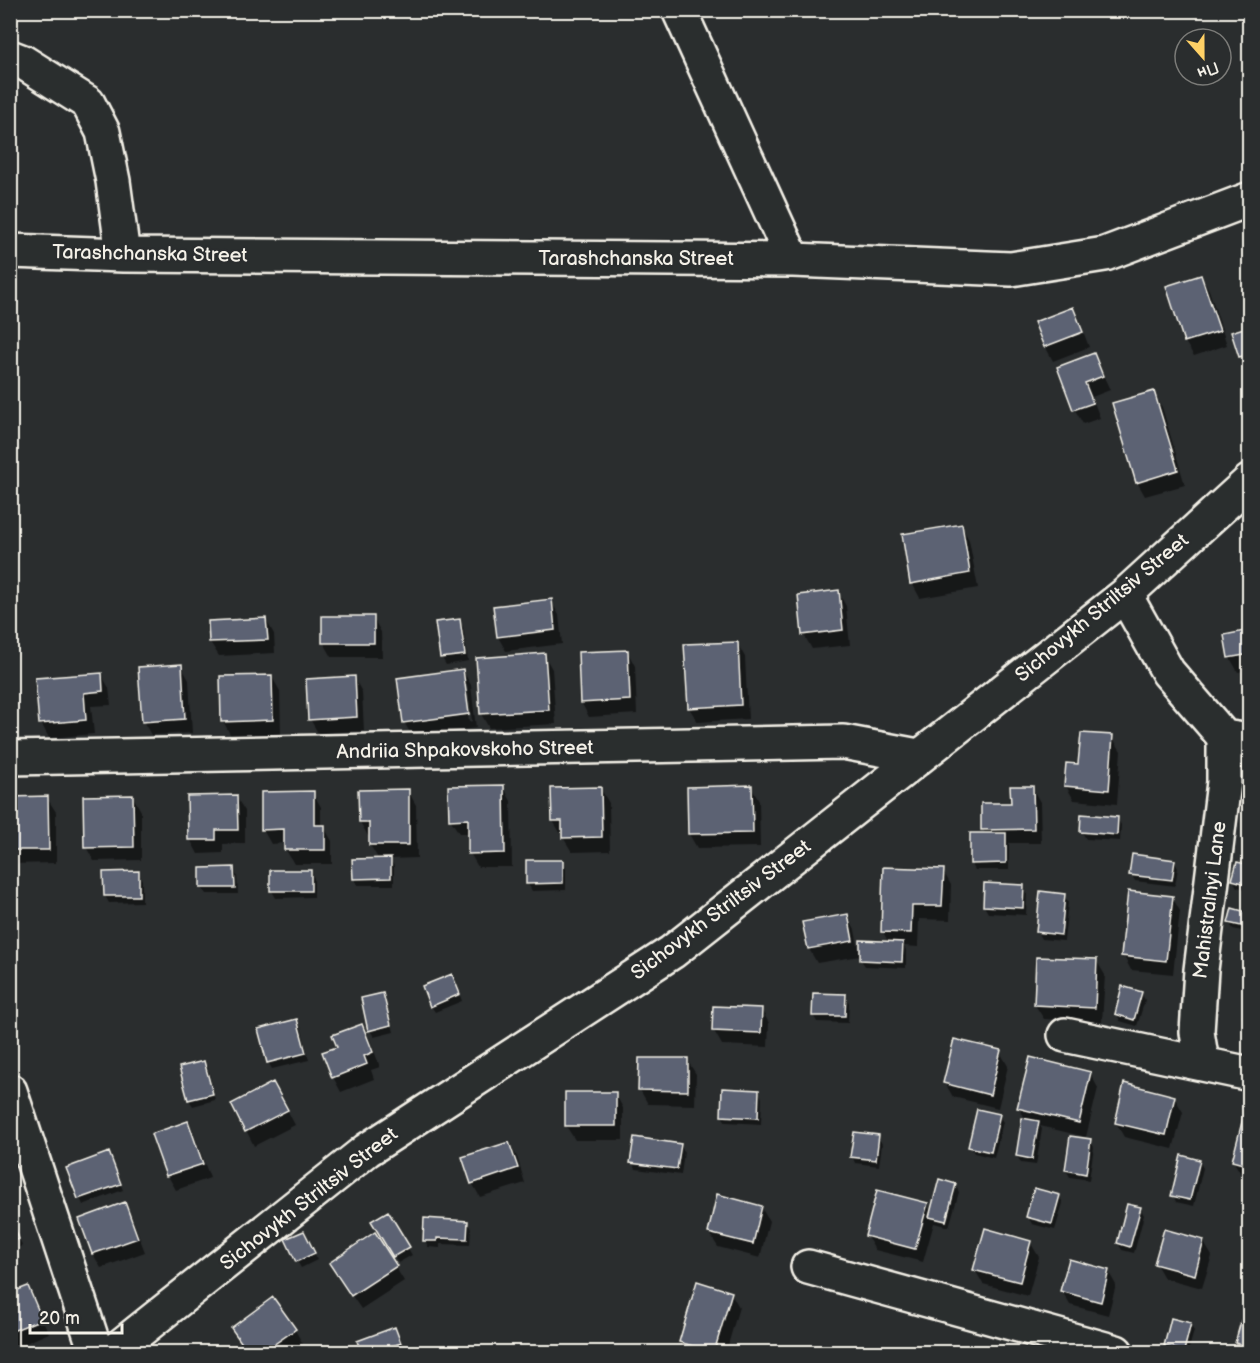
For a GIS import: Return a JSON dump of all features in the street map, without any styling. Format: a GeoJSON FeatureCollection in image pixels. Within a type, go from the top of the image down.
{"type":"FeatureCollection","features":[{"type":"Feature","properties":{"kind":"street"},"geometry":{"type":"LineString","coordinates":[[679,10],[793,260]]}},
{"type":"Feature","properties":{"kind":"street"},"geometry":{"type":"LineString","coordinates":[[10,57],[23,62],[88,104],[103,132],[113,181],[123,255]]}},
{"type":"Feature","properties":{"kind":"street","name":"Tarashchanska Street"},"geometry":{"type":"LineString","coordinates":[[10,251],[123,255],[793,260],[1011,269],[1105,254],[1250,199]]}},
{"type":"Feature","properties":{"kind":"street","name":"Sichovykh Striltsiv Street"},"geometry":{"type":"LineString","coordinates":[[113,1353],[367,1150],[672,952],[1125,595],[1250,481]]}},
{"type":"Feature","properties":{"kind":"street"},"geometry":{"type":"LineString","coordinates":[[1125,595],[1168,672],[1237,739]]}},
{"type":"Feature","properties":{"kind":"street","name":"Mahistralnyi Lane"},"geometry":{"type":"LineString","coordinates":[[1202,1063],[1197,1032],[1201,970],[1224,782],[1237,739]]}},
{"type":"Feature","properties":{"kind":"street","name":"Andriia Shpakovskoho Street"},"geometry":{"type":"LineString","coordinates":[[10,758],[843,742],[918,756]]}},
{"type":"Feature","properties":{"kind":"street"},"geometry":{"type":"LineString","coordinates":[[1065,1035],[1250,1074]]}},
{"type":"Feature","properties":{"kind":"street"},"geometry":{"type":"LineString","coordinates":[[10,1091],[96,1353]]}},
{"type":"Feature","properties":{"kind":"street"},"geometry":{"type":"LineString","coordinates":[[808,1267],[1116,1353]]}},
{"type":"Feature","properties":{"kind":"building"},"geometry":{"type":"Polygon","coordinates":[[[1201,275],[1220,331],[1184,342],[1166,286],[1201,275]]]}},
{"type":"Feature","properties":{"kind":"building"},"geometry":{"type":"Polygon","coordinates":[[[1073,307],[1083,332],[1044,347],[1034,322],[1073,307]]]}},
{"type":"Feature","properties":{"kind":"building"},"geometry":{"type":"Polygon","coordinates":[[[1250,326],[1250,354],[1239,357],[1231,332],[1250,326]]]}},
{"type":"Feature","properties":{"kind":"building"},"geometry":{"type":"Polygon","coordinates":[[[1094,353],[1103,376],[1085,383],[1093,403],[1073,410],[1057,367],[1094,353]]]}},
{"type":"Feature","properties":{"kind":"building"},"geometry":{"type":"Polygon","coordinates":[[[1154,391],[1178,470],[1136,483],[1112,403],[1154,391]]]}},
{"type":"Feature","properties":{"kind":"building"},"geometry":{"type":"Polygon","coordinates":[[[962,524],[970,573],[910,584],[902,534],[962,524]]]}},
{"type":"Feature","properties":{"kind":"building"},"geometry":{"type":"Polygon","coordinates":[[[839,590],[843,630],[802,635],[798,595],[839,590]]]}},
{"type":"Feature","properties":{"kind":"building"},"geometry":{"type":"Polygon","coordinates":[[[552,599],[555,630],[497,637],[493,606],[552,599]]]}},
{"type":"Feature","properties":{"kind":"building"},"geometry":{"type":"Polygon","coordinates":[[[322,616],[374,616],[374,643],[322,643],[322,616]]]}},
{"type":"Feature","properties":{"kind":"building"},"geometry":{"type":"Polygon","coordinates":[[[266,618],[268,640],[209,642],[208,621],[266,618]]]}},
{"type":"Feature","properties":{"kind":"building"},"geometry":{"type":"Polygon","coordinates":[[[460,619],[465,655],[440,658],[435,622],[460,619]]]}},
{"type":"Feature","properties":{"kind":"building"},"geometry":{"type":"Polygon","coordinates":[[[1250,630],[1250,654],[1228,658],[1224,635],[1250,630]]]}},
{"type":"Feature","properties":{"kind":"building"},"geometry":{"type":"Polygon","coordinates":[[[738,642],[741,705],[688,708],[684,644],[738,642]]]}},
{"type":"Feature","properties":{"kind":"building"},"geometry":{"type":"Polygon","coordinates":[[[628,650],[630,700],[580,703],[578,652],[628,650]]]}},
{"type":"Feature","properties":{"kind":"building"},"geometry":{"type":"Polygon","coordinates":[[[545,653],[549,710],[480,714],[476,658],[545,653]]]}},
{"type":"Feature","properties":{"kind":"building"},"geometry":{"type":"Polygon","coordinates":[[[182,664],[185,719],[142,722],[138,667],[182,664]]]}},
{"type":"Feature","properties":{"kind":"building"},"geometry":{"type":"Polygon","coordinates":[[[463,669],[469,714],[403,723],[397,678],[463,669]]]}},
{"type":"Feature","properties":{"kind":"building"},"geometry":{"type":"Polygon","coordinates":[[[102,673],[103,691],[84,693],[86,720],[39,724],[35,678],[102,673]]]}},
{"type":"Feature","properties":{"kind":"building"},"geometry":{"type":"Polygon","coordinates":[[[272,675],[273,720],[221,722],[220,676],[272,675]]]}},
{"type":"Feature","properties":{"kind":"building"},"geometry":{"type":"Polygon","coordinates":[[[355,676],[357,717],[308,720],[306,679],[355,676]]]}},
{"type":"Feature","properties":{"kind":"building"},"geometry":{"type":"Polygon","coordinates":[[[1081,733],[1113,735],[1109,790],[1064,786],[1066,763],[1078,764],[1081,733]]]}},
{"type":"Feature","properties":{"kind":"building"},"geometry":{"type":"Polygon","coordinates":[[[504,785],[505,853],[468,854],[468,819],[449,820],[448,786],[504,785]]]}},
{"type":"Feature","properties":{"kind":"building"},"geometry":{"type":"Polygon","coordinates":[[[752,785],[753,833],[688,834],[687,787],[752,785]]]}},
{"type":"Feature","properties":{"kind":"building"},"geometry":{"type":"Polygon","coordinates":[[[1010,786],[1033,786],[1034,829],[981,830],[981,803],[1011,803],[1010,786]]]}},
{"type":"Feature","properties":{"kind":"building"},"geometry":{"type":"Polygon","coordinates":[[[601,787],[602,837],[562,838],[562,821],[552,821],[551,788],[601,787]]]}},
{"type":"Feature","properties":{"kind":"building"},"geometry":{"type":"Polygon","coordinates":[[[409,789],[409,845],[369,845],[369,822],[359,822],[358,790],[409,789]]]}},
{"type":"Feature","properties":{"kind":"building"},"geometry":{"type":"Polygon","coordinates":[[[314,791],[314,825],[325,825],[325,850],[284,850],[284,829],[261,830],[261,792],[314,791]]]}},
{"type":"Feature","properties":{"kind":"building"},"geometry":{"type":"Polygon","coordinates":[[[133,795],[134,847],[84,848],[83,796],[133,795]]]}},
{"type":"Feature","properties":{"kind":"building"},"geometry":{"type":"Polygon","coordinates":[[[237,795],[238,830],[216,830],[216,840],[188,840],[187,796],[237,795]]]}},
{"type":"Feature","properties":{"kind":"building"},"geometry":{"type":"Polygon","coordinates":[[[48,796],[49,850],[10,850],[10,797],[48,796]]]}},
{"type":"Feature","properties":{"kind":"building"},"geometry":{"type":"Polygon","coordinates":[[[1081,814],[1118,817],[1117,835],[1080,832],[1081,814]]]}},
{"type":"Feature","properties":{"kind":"building"},"geometry":{"type":"Polygon","coordinates":[[[970,833],[1006,833],[1006,863],[970,864],[970,833]]]}},
{"type":"Feature","properties":{"kind":"building"},"geometry":{"type":"Polygon","coordinates":[[[1132,854],[1175,860],[1172,880],[1129,875],[1132,854]]]}},
{"type":"Feature","properties":{"kind":"building"},"geometry":{"type":"Polygon","coordinates":[[[391,858],[391,878],[353,879],[352,859],[391,858]]]}},
{"type":"Feature","properties":{"kind":"building"},"geometry":{"type":"Polygon","coordinates":[[[526,860],[563,860],[563,883],[526,884],[526,860]]]}},
{"type":"Feature","properties":{"kind":"building"},"geometry":{"type":"Polygon","coordinates":[[[1237,862],[1250,865],[1250,885],[1232,880],[1237,862]]]}},
{"type":"Feature","properties":{"kind":"building"},"geometry":{"type":"Polygon","coordinates":[[[234,867],[235,888],[200,888],[200,868],[234,867]]]}},
{"type":"Feature","properties":{"kind":"building"},"geometry":{"type":"Polygon","coordinates":[[[883,867],[944,869],[942,906],[912,906],[911,933],[881,932],[883,867]]]}},
{"type":"Feature","properties":{"kind":"building"},"geometry":{"type":"Polygon","coordinates":[[[270,870],[311,870],[311,891],[270,891],[270,870]]]}},
{"type":"Feature","properties":{"kind":"building"},"geometry":{"type":"Polygon","coordinates":[[[139,871],[139,896],[104,896],[103,872],[139,871]]]}},
{"type":"Feature","properties":{"kind":"building"},"geometry":{"type":"Polygon","coordinates":[[[984,883],[1024,885],[1023,908],[983,906],[984,883]]]}},
{"type":"Feature","properties":{"kind":"building"},"geometry":{"type":"Polygon","coordinates":[[[1040,891],[1065,894],[1061,935],[1036,932],[1040,891]]]}},
{"type":"Feature","properties":{"kind":"building"},"geometry":{"type":"Polygon","coordinates":[[[1128,891],[1173,896],[1166,961],[1121,956],[1128,891]]]}},
{"type":"Feature","properties":{"kind":"building"},"geometry":{"type":"Polygon","coordinates":[[[1232,908],[1250,913],[1250,928],[1228,923],[1232,908]]]}},
{"type":"Feature","properties":{"kind":"building"},"geometry":{"type":"Polygon","coordinates":[[[848,914],[853,941],[808,949],[802,922],[848,914]]]}},
{"type":"Feature","properties":{"kind":"building"},"geometry":{"type":"Polygon","coordinates":[[[860,940],[903,942],[902,962],[860,960],[860,940]]]}},
{"type":"Feature","properties":{"kind":"building"},"geometry":{"type":"Polygon","coordinates":[[[1036,957],[1097,959],[1095,1008],[1034,1005],[1036,957]]]}},
{"type":"Feature","properties":{"kind":"building"},"geometry":{"type":"Polygon","coordinates":[[[452,974],[460,994],[430,1007],[422,986],[452,974]]]}},
{"type":"Feature","properties":{"kind":"building"},"geometry":{"type":"Polygon","coordinates":[[[1122,986],[1142,992],[1134,1020],[1115,1014],[1122,986]]]}},
{"type":"Feature","properties":{"kind":"building"},"geometry":{"type":"Polygon","coordinates":[[[383,993],[391,1025],[368,1031],[361,998],[383,993]]]}},
{"type":"Feature","properties":{"kind":"building"},"geometry":{"type":"Polygon","coordinates":[[[813,993],[846,994],[845,1016],[812,1016],[813,993]]]}},
{"type":"Feature","properties":{"kind":"building"},"geometry":{"type":"Polygon","coordinates":[[[1250,994],[1250,1019],[1243,1017],[1250,994]]]}},
{"type":"Feature","properties":{"kind":"building"},"geometry":{"type":"Polygon","coordinates":[[[713,1006],[762,1008],[761,1033],[712,1031],[713,1006]]]}},
{"type":"Feature","properties":{"kind":"building"},"geometry":{"type":"Polygon","coordinates":[[[297,1019],[306,1053],[267,1063],[258,1029],[297,1019]]]}},
{"type":"Feature","properties":{"kind":"building"},"geometry":{"type":"Polygon","coordinates":[[[362,1024],[373,1052],[364,1056],[367,1064],[332,1078],[322,1052],[337,1047],[332,1035],[362,1024]]]}},
{"type":"Feature","properties":{"kind":"building"},"geometry":{"type":"Polygon","coordinates":[[[954,1039],[1001,1050],[990,1095],[943,1083],[954,1039]]]}},
{"type":"Feature","properties":{"kind":"building"},"geometry":{"type":"Polygon","coordinates":[[[1030,1057],[1091,1072],[1079,1123],[1017,1108],[1030,1057]]]}},
{"type":"Feature","properties":{"kind":"building"},"geometry":{"type":"Polygon","coordinates":[[[639,1058],[688,1058],[688,1091],[638,1090],[639,1058]]]}},
{"type":"Feature","properties":{"kind":"building"},"geometry":{"type":"Polygon","coordinates":[[[204,1061],[213,1094],[188,1100],[179,1067],[204,1061]]]}},
{"type":"Feature","properties":{"kind":"building"},"geometry":{"type":"Polygon","coordinates":[[[273,1082],[288,1110],[245,1132],[231,1104],[273,1082]]]}},
{"type":"Feature","properties":{"kind":"building"},"geometry":{"type":"Polygon","coordinates":[[[1124,1083],[1175,1096],[1166,1135],[1115,1123],[1124,1083]]]}},
{"type":"Feature","properties":{"kind":"building"},"geometry":{"type":"Polygon","coordinates":[[[722,1088],[759,1090],[758,1118],[721,1116],[722,1088]]]}},
{"type":"Feature","properties":{"kind":"building"},"geometry":{"type":"Polygon","coordinates":[[[565,1092],[616,1092],[616,1126],[565,1126],[565,1092]]]}},
{"type":"Feature","properties":{"kind":"building"},"geometry":{"type":"Polygon","coordinates":[[[977,1109],[1000,1114],[991,1152],[968,1147],[977,1109]]]}},
{"type":"Feature","properties":{"kind":"building"},"geometry":{"type":"Polygon","coordinates":[[[1245,1110],[1250,1111],[1250,1166],[1232,1161],[1245,1110]]]}},
{"type":"Feature","properties":{"kind":"building"},"geometry":{"type":"Polygon","coordinates":[[[1022,1118],[1039,1121],[1032,1159],[1016,1156],[1022,1118]]]}},
{"type":"Feature","properties":{"kind":"building"},"geometry":{"type":"Polygon","coordinates":[[[188,1121],[203,1164],[166,1176],[151,1134],[188,1121]]]}},
{"type":"Feature","properties":{"kind":"building"},"geometry":{"type":"Polygon","coordinates":[[[854,1132],[879,1135],[876,1160],[850,1157],[854,1132]]]}},
{"type":"Feature","properties":{"kind":"building"},"geometry":{"type":"Polygon","coordinates":[[[1070,1136],[1091,1139],[1086,1174],[1065,1170],[1070,1136]]]}},
{"type":"Feature","properties":{"kind":"building"},"geometry":{"type":"Polygon","coordinates":[[[634,1137],[681,1144],[677,1169],[630,1163],[634,1137]]]}},
{"type":"Feature","properties":{"kind":"building"},"geometry":{"type":"Polygon","coordinates":[[[509,1142],[518,1168],[471,1184],[462,1157],[509,1142]]]}},
{"type":"Feature","properties":{"kind":"building"},"geometry":{"type":"Polygon","coordinates":[[[109,1152],[121,1184],[78,1199],[66,1168],[109,1152]]]}},
{"type":"Feature","properties":{"kind":"building"},"geometry":{"type":"Polygon","coordinates":[[[1181,1155],[1200,1160],[1190,1200],[1171,1196],[1181,1155]]]}},
{"type":"Feature","properties":{"kind":"building"},"geometry":{"type":"Polygon","coordinates":[[[939,1179],[956,1184],[946,1221],[929,1217],[939,1179]]]}},
{"type":"Feature","properties":{"kind":"building"},"geometry":{"type":"Polygon","coordinates":[[[1034,1188],[1060,1195],[1052,1224],[1026,1217],[1034,1188]]]}},
{"type":"Feature","properties":{"kind":"building"},"geometry":{"type":"Polygon","coordinates":[[[877,1190],[928,1203],[915,1249],[865,1236],[877,1190]]]}},
{"type":"Feature","properties":{"kind":"building"},"geometry":{"type":"Polygon","coordinates":[[[717,1194],[762,1206],[753,1244],[708,1233],[717,1194]]]}},
{"type":"Feature","properties":{"kind":"building"},"geometry":{"type":"Polygon","coordinates":[[[125,1202],[138,1238],[92,1254],[79,1219],[125,1202]]]}},
{"type":"Feature","properties":{"kind":"building"},"geometry":{"type":"Polygon","coordinates":[[[1127,1204],[1141,1207],[1130,1247],[1117,1243],[1127,1204]]]}},
{"type":"Feature","properties":{"kind":"building"},"geometry":{"type":"Polygon","coordinates":[[[388,1211],[410,1247],[393,1257],[371,1221],[388,1211]]]}},
{"type":"Feature","properties":{"kind":"building"},"geometry":{"type":"Polygon","coordinates":[[[424,1218],[468,1221],[467,1239],[437,1238],[437,1241],[423,1241],[424,1218]]]}},
{"type":"Feature","properties":{"kind":"building"},"geometry":{"type":"Polygon","coordinates":[[[13,1222],[19,1239],[10,1243],[10,1223],[13,1222]]]}},
{"type":"Feature","properties":{"kind":"building"},"geometry":{"type":"Polygon","coordinates":[[[985,1228],[1031,1241],[1020,1282],[973,1270],[985,1228]]]}},
{"type":"Feature","properties":{"kind":"building"},"geometry":{"type":"Polygon","coordinates":[[[1164,1229],[1204,1240],[1195,1275],[1154,1264],[1164,1229]]]}},
{"type":"Feature","properties":{"kind":"building"},"geometry":{"type":"Polygon","coordinates":[[[304,1231],[315,1253],[296,1262],[285,1239],[304,1231]]]}},
{"type":"Feature","properties":{"kind":"building"},"geometry":{"type":"Polygon","coordinates":[[[375,1232],[397,1266],[351,1296],[329,1263],[375,1232]]]}},
{"type":"Feature","properties":{"kind":"building"},"geometry":{"type":"Polygon","coordinates":[[[1069,1259],[1109,1270],[1101,1302],[1060,1291],[1069,1259]]]}},
{"type":"Feature","properties":{"kind":"building"},"geometry":{"type":"Polygon","coordinates":[[[697,1281],[732,1292],[714,1352],[679,1342],[697,1281]]]}},
{"type":"Feature","properties":{"kind":"building"},"geometry":{"type":"Polygon","coordinates":[[[28,1286],[42,1319],[10,1332],[10,1293],[28,1286]]]}},
{"type":"Feature","properties":{"kind":"building"},"geometry":{"type":"Polygon","coordinates":[[[273,1297],[296,1329],[263,1352],[248,1352],[231,1328],[273,1297]]]}},
{"type":"Feature","properties":{"kind":"building"},"geometry":{"type":"Polygon","coordinates":[[[1245,1307],[1250,1308],[1250,1347],[1235,1343],[1245,1307]]]}},
{"type":"Feature","properties":{"kind":"building"},"geometry":{"type":"Polygon","coordinates":[[[1171,1318],[1191,1323],[1184,1351],[1164,1346],[1171,1318]]]}},
{"type":"Feature","properties":{"kind":"building"},"geometry":{"type":"Polygon","coordinates":[[[395,1327],[401,1343],[375,1352],[361,1352],[357,1341],[395,1327]]]}}]}
